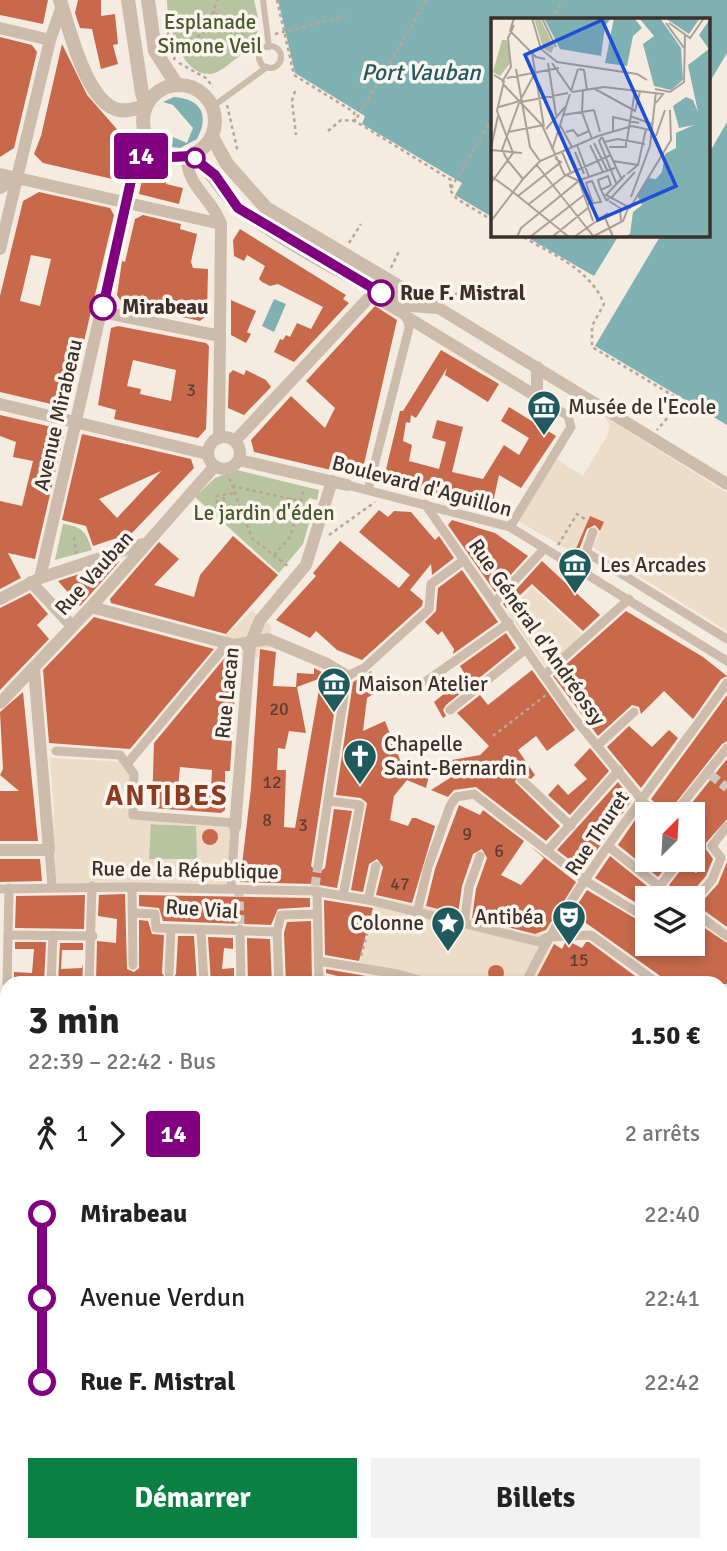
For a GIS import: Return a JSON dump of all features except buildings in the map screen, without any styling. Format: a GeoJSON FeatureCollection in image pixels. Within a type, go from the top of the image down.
{"type":"FeatureCollection","features":[{"type":"Feature","properties":{"kind":"street"},"geometry":{"type":"LineString","coordinates":[[61,3],[80,60],[106,104],[120,110],[146,105],[159,90],[177,85],[200,92],[218,103],[212,137],[206,145],[189,156],[171,157],[156,149],[144,134],[146,105],[128,0]]}},
{"type":"Feature","properties":{"kind":"street"},"geometry":{"type":"LineString","coordinates":[[148,0],[155,51],[177,85]]}},
{"type":"Feature","properties":{"kind":"street"},"geometry":{"type":"LineString","coordinates":[[0,249],[61,3]]}},
{"type":"Feature","properties":{"kind":"street"},"geometry":{"type":"LineString","coordinates":[[0,28],[50,40]]}},
{"type":"Feature","properties":{"kind":"street"},"geometry":{"type":"LineString","coordinates":[[212,137],[227,164],[266,208],[408,295],[438,308],[537,367],[727,484]]}},
{"type":"Feature","properties":{"kind":"street","name":"Avenue Mirabeau"},"geometry":{"type":"LineString","coordinates":[[36,580],[77,422],[137,160],[156,149]]}},
{"type":"Feature","properties":{"kind":"street"},"geometry":{"type":"LineString","coordinates":[[189,156],[215,175],[238,208],[568,416],[571,427],[510,527]]}},
{"type":"Feature","properties":{"kind":"street"},"geometry":{"type":"LineString","coordinates":[[189,156],[189,177],[216,211],[221,224],[219,438]]}},
{"type":"Feature","properties":{"kind":"street"},"geometry":{"type":"LineString","coordinates":[[0,174],[221,224]]}},
{"type":"Feature","properties":{"kind":"street"},"geometry":{"type":"LineString","coordinates":[[0,188],[17,178]]}},
{"type":"Feature","properties":{"kind":"street"},"geometry":{"type":"LineString","coordinates":[[221,224],[227,215],[238,208]]}},
{"type":"Feature","properties":{"kind":"street"},"geometry":{"type":"LineString","coordinates":[[374,293],[404,304],[438,308]]}},
{"type":"Feature","properties":{"kind":"street"},"geometry":{"type":"LineString","coordinates":[[235,441],[374,293]]}},
{"type":"Feature","properties":{"kind":"street"},"geometry":{"type":"LineString","coordinates":[[102,312],[220,336]]}},
{"type":"Feature","properties":{"kind":"street"},"geometry":{"type":"LineString","coordinates":[[368,490],[409,328],[407,317]]}},
{"type":"Feature","properties":{"kind":"street"},"geometry":{"type":"LineString","coordinates":[[537,367],[537,389]]}},
{"type":"Feature","properties":{"kind":"street"},"geometry":{"type":"LineString","coordinates":[[0,404],[208,454]]}},
{"type":"Feature","properties":{"kind":"street"},"geometry":{"type":"LineString","coordinates":[[219,438],[235,441],[240,449],[239,460],[232,468],[214,467],[208,454],[210,445],[219,438]]}},
{"type":"Feature","properties":{"kind":"street","name":"Boulevard d'Aguillon"},"geometry":{"type":"LineString","coordinates":[[239,460],[390,495],[510,527],[727,661]]}},
{"type":"Feature","properties":{"kind":"street","name":"Rue Vauban"},"geometry":{"type":"LineString","coordinates":[[0,703],[91,607],[214,467]]}},
{"type":"Feature","properties":{"kind":"street","name":"Rue Lacan"},"geometry":{"type":"LineString","coordinates":[[231,888],[250,644],[260,620],[306,565],[332,481]]}},
{"type":"Feature","properties":{"kind":"street","name":"Rue Général d'Andréossy"},"geometry":{"type":"LineString","coordinates":[[425,504],[554,689],[597,746],[646,802]]}},
{"type":"Feature","properties":{"kind":"street"},"geometry":{"type":"LineString","coordinates":[[593,528],[586,552],[727,639]]}},
{"type":"Feature","properties":{"kind":"street"},"geometry":{"type":"LineString","coordinates":[[0,599],[36,580],[146,543]]}},
{"type":"Feature","properties":{"kind":"street"},"geometry":{"type":"LineString","coordinates":[[494,603],[548,551]]}},
{"type":"Feature","properties":{"kind":"street"},"geometry":{"type":"LineString","coordinates":[[347,676],[364,668],[429,609],[431,584],[464,560]]}},
{"type":"Feature","properties":{"kind":"street"},"geometry":{"type":"LineString","coordinates":[[36,580],[72,626]]}},
{"type":"Feature","properties":{"kind":"street"},"geometry":{"type":"LineString","coordinates":[[544,675],[629,599]]}},
{"type":"Feature","properties":{"kind":"street"},"geometry":{"type":"LineString","coordinates":[[91,607],[227,644],[250,644],[268,639],[325,663],[347,676]]}},
{"type":"Feature","properties":{"kind":"street"},"geometry":{"type":"LineString","coordinates":[[425,682],[509,623]]}},
{"type":"Feature","properties":{"kind":"street"},"geometry":{"type":"LineString","coordinates":[[127,764],[227,644]]}},
{"type":"Feature","properties":{"kind":"street"},"geometry":{"type":"LineString","coordinates":[[450,710],[526,649]]}},
{"type":"Feature","properties":{"kind":"street"},"geometry":{"type":"LineString","coordinates":[[34,668],[52,886]]}},
{"type":"Feature","properties":{"kind":"street"},"geometry":{"type":"LineString","coordinates":[[318,866],[347,676]]}},
{"type":"Feature","properties":{"kind":"street","name":"Rue Thuret"},"geometry":{"type":"LineString","coordinates":[[529,976],[547,937],[609,848],[640,797],[667,768],[727,683]]}},
{"type":"Feature","properties":{"kind":"street","name":"Rue Général d'Andréossy"},"geometry":{"type":"LineString","coordinates":[[597,746],[634,712]]}},
{"type":"Feature","properties":{"kind":"street"},"geometry":{"type":"LineString","coordinates":[[685,802],[710,774],[727,748]]}},
{"type":"Feature","properties":{"kind":"street"},"geometry":{"type":"LineString","coordinates":[[56,751],[120,755],[134,774],[133,815],[235,825]]}},
{"type":"Feature","properties":{"kind":"street"},"geometry":{"type":"LineString","coordinates":[[547,851],[619,770]]}},
{"type":"Feature","properties":{"kind":"street"},"geometry":{"type":"LineString","coordinates":[[521,779],[571,826]]}},
{"type":"Feature","properties":{"kind":"street"},"geometry":{"type":"LineString","coordinates":[[417,913],[428,867],[456,797],[474,794],[586,881],[635,911]]}},
{"type":"Feature","properties":{"kind":"street"},"geometry":{"type":"LineString","coordinates":[[329,801],[360,805],[343,895]]}},
{"type":"Feature","properties":{"kind":"street"},"geometry":{"type":"LineString","coordinates":[[705,888],[712,880],[721,858],[712,846],[727,826]]}},
{"type":"Feature","properties":{"kind":"street"},"geometry":{"type":"LineString","coordinates":[[609,848],[660,886],[671,872]]}},
{"type":"Feature","properties":{"kind":"street"},"geometry":{"type":"LineString","coordinates":[[0,850],[49,850]]}},
{"type":"Feature","properties":{"kind":"street"},"geometry":{"type":"LineString","coordinates":[[464,924],[468,887],[480,856]]}},
{"type":"Feature","properties":{"kind":"street"},"geometry":{"type":"LineString","coordinates":[[372,901],[376,866]]}},
{"type":"Feature","properties":{"kind":"street"},"geometry":{"type":"LineString","coordinates":[[90,976],[93,936],[92,886]]}},
{"type":"Feature","properties":{"kind":"street","name":"Rue de la République"},"geometry":{"type":"LineString","coordinates":[[4,888],[92,886],[315,890],[372,901],[539,942],[547,937],[591,935],[648,976]]}},
{"type":"Feature","properties":{"kind":"street"},"geometry":{"type":"LineString","coordinates":[[132,887],[133,965]]}},
{"type":"Feature","properties":{"kind":"street"},"geometry":{"type":"LineString","coordinates":[[4,888],[8,934],[7,976]]}},
{"type":"Feature","properties":{"kind":"street"},"geometry":{"type":"LineString","coordinates":[[315,890],[319,976]]}},
{"type":"Feature","properties":{"kind":"street","name":"Rue Vial"},"geometry":{"type":"LineString","coordinates":[[134,913],[155,914],[156,928],[277,932]]}},
{"type":"Feature","properties":{"kind":"street"},"geometry":{"type":"LineString","coordinates":[[279,976],[277,932],[281,915],[317,914]]}},
{"type":"Feature","properties":{"kind":"street"},"geometry":{"type":"LineString","coordinates":[[705,918],[722,929],[727,936]]}},
{"type":"Feature","properties":{"kind":"street"},"geometry":{"type":"LineString","coordinates":[[169,973],[171,929]]}},
{"type":"Feature","properties":{"kind":"street"},"geometry":{"type":"LineString","coordinates":[[240,929],[242,976]]}},
{"type":"Feature","properties":{"kind":"street"},"geometry":{"type":"LineString","coordinates":[[201,930],[204,976]]}},
{"type":"Feature","properties":{"kind":"street"},"geometry":{"type":"LineString","coordinates":[[8,934],[93,936]]}},
{"type":"Feature","properties":{"kind":"street"},"geometry":{"type":"LineString","coordinates":[[51,976],[53,935]]}},
{"type":"Feature","properties":{"kind":"street"},"geometry":{"type":"LineString","coordinates":[[318,961],[405,976]]}},
{"type":"Feature","properties":{"kind":"lane"},"geometry":{"type":"LineString","coordinates":[[263,0],[269,47]]}},
{"type":"Feature","properties":{"kind":"lane"},"geometry":{"type":"LineString","coordinates":[[218,103],[267,67],[276,66],[281,56],[277,49],[269,47],[262,50],[260,57],[267,67]]}},
{"type":"Feature","properties":{"kind":"path"},"geometry":{"type":"LineString","coordinates":[[213,87],[206,78],[172,61],[176,55],[199,39],[214,13],[217,0]]}},
{"type":"Feature","properties":{"kind":"path"},"geometry":{"type":"LineString","coordinates":[[277,0],[294,75],[354,112],[355,121]]}},
{"type":"Feature","properties":{"kind":"path"},"geometry":{"type":"LineString","coordinates":[[355,121],[427,0]]}},
{"type":"Feature","properties":{"kind":"path"},"geometry":{"type":"LineString","coordinates":[[552,18],[563,0]]}},
{"type":"Feature","properties":{"kind":"path"},"geometry":{"type":"LineString","coordinates":[[214,13],[232,23],[252,46],[267,36]]}},
{"type":"Feature","properties":{"kind":"path"},"geometry":{"type":"LineString","coordinates":[[285,31],[350,15]]}},
{"type":"Feature","properties":{"kind":"path"},"geometry":{"type":"LineString","coordinates":[[166,29],[176,55]]}},
{"type":"Feature","properties":{"kind":"path"},"geometry":{"type":"LineString","coordinates":[[295,90],[292,101],[296,135]]}},
{"type":"Feature","properties":{"kind":"path"},"geometry":{"type":"LineString","coordinates":[[218,103],[228,107],[237,148],[230,153]]}},
{"type":"Feature","properties":{"kind":"path"},"geometry":{"type":"LineString","coordinates":[[327,131],[341,120],[355,121],[451,180],[450,190],[457,199],[491,219]]}},
{"type":"Feature","properties":{"kind":"path"},"geometry":{"type":"LineString","coordinates":[[450,190],[491,121]]}},
{"type":"Feature","properties":{"kind":"path"},"geometry":{"type":"LineString","coordinates":[[349,243],[361,224]]}},
{"type":"Feature","properties":{"kind":"path"},"geometry":{"type":"LineString","coordinates":[[520,236],[584,274],[595,285],[604,304],[592,326],[592,347],[682,401],[659,427]]}},
{"type":"Feature","properties":{"kind":"path"},"geometry":{"type":"LineString","coordinates":[[393,276],[392,261],[400,249]]}},
{"type":"Feature","properties":{"kind":"path"},"geometry":{"type":"LineString","coordinates":[[438,308],[462,289]]}},
{"type":"Feature","properties":{"kind":"path"},"geometry":{"type":"LineString","coordinates":[[227,472],[252,538],[299,574]]}},
{"type":"Feature","properties":{"kind":"path"},"geometry":{"type":"LineString","coordinates":[[274,555],[290,537],[306,483]]}},
{"type":"Feature","properties":{"kind":"path"},"geometry":{"type":"LineString","coordinates":[[232,486],[301,501]]}},
{"type":"Feature","properties":{"kind":"path"},"geometry":{"type":"LineString","coordinates":[[224,497],[234,493]]}},
{"type":"Feature","properties":{"kind":"path"},"geometry":{"type":"LineString","coordinates":[[311,550],[352,517],[390,495]]}},
{"type":"Feature","properties":{"kind":"path"},"geometry":{"type":"LineString","coordinates":[[548,551],[577,514],[593,528]]}},
{"type":"Feature","properties":{"kind":"path"},"geometry":{"type":"LineString","coordinates":[[74,537],[77,557]]}},
{"type":"Feature","properties":{"kind":"path"},"geometry":{"type":"LineString","coordinates":[[493,736],[554,689]]}},
{"type":"Feature","properties":{"kind":"path"},"geometry":{"type":"LineString","coordinates":[[359,970],[372,901]]}},
{"type":"Feature","properties":{"kind":"green space","name":"Esplanade Simone Veil"},"geometry":{"type":"Polygon","coordinates":[[[167,0],[254,0],[258,20],[256,36],[245,51],[221,70],[210,74],[200,72],[183,57],[177,46],[167,0]]]}},
{"type":"Feature","properties":{"kind":"green space","name":"Le jardin d'éden"},"geometry":{"type":"Polygon","coordinates":[[[237,470],[319,490],[317,500],[309,498],[304,518],[310,520],[303,544],[279,573],[195,497],[215,478],[237,470]]]}},
{"type":"Feature","properties":{"kind":"green space"},"geometry":{"type":"Polygon","coordinates":[[[63,524],[83,531],[92,550],[55,560],[63,524]]]}},
{"type":"Feature","properties":{"kind":"green space"},"geometry":{"type":"Polygon","coordinates":[[[150,824],[197,826],[197,860],[148,859],[150,824]]]}},
{"type":"Feature","properties":{"kind":"shaded area"},"geometry":{"type":"Polygon","coordinates":[[[605,417],[727,493],[727,631],[593,547],[604,523],[590,516],[574,553],[518,521],[557,459],[583,476],[607,436],[610,426],[605,417]]]}},
{"type":"Feature","properties":{"kind":"shaded area"},"geometry":{"type":"Polygon","coordinates":[[[532,587],[583,635],[545,666],[508,613],[532,587]]]}},
{"type":"Feature","properties":{"kind":"shaded area"},"geometry":{"type":"Polygon","coordinates":[[[252,611],[271,625],[271,648],[259,648],[258,658],[234,656],[224,648],[225,636],[252,611]]]}},
{"type":"Feature","properties":{"kind":"shaded area"},"geometry":{"type":"Polygon","coordinates":[[[50,758],[129,762],[133,815],[235,823],[231,888],[53,886],[54,810],[50,758]],[[151,824],[149,859],[197,859],[196,826],[151,824]]]}},
{"type":"Feature","properties":{"kind":"shaded area"},"geometry":{"type":"Polygon","coordinates":[[[377,897],[463,915],[523,933],[543,934],[553,941],[536,976],[377,976],[354,971],[358,969],[377,897]]]}},
{"type":"Feature","properties":{"kind":"water","name":"Port Vauban"},"geometry":{"type":"Polygon","coordinates":[[[278,0],[727,0],[727,53],[710,82],[710,18],[491,18],[491,216],[455,195],[462,183],[362,124],[365,116],[295,73],[278,0]]]}},
{"type":"Feature","properties":{"kind":"water"},"geometry":{"type":"Polygon","coordinates":[[[174,97],[191,101],[197,105],[203,116],[197,139],[180,148],[172,147],[173,137],[187,143],[193,128],[173,105],[163,102],[174,97]]]}},
{"type":"Feature","properties":{"kind":"water"},"geometry":{"type":"Polygon","coordinates":[[[727,122],[727,425],[595,346],[660,236],[710,236],[710,152],[727,122]]]}},
{"type":"Feature","properties":{"kind":"water"},"geometry":{"type":"Polygon","coordinates":[[[525,236],[618,236],[594,276],[525,236]]]}},
{"type":"Feature","properties":{"kind":"water"},"geometry":{"type":"Polygon","coordinates":[[[274,299],[286,304],[274,332],[262,326],[274,299]]]}},
{"type":"Feature","properties":{"kind":"tunnel"},"geometry":{"type":"LineString","coordinates":[[711,775],[727,788]]}},
{"type":"Feature","properties":{"kind":"tunnel"},"geometry":{"type":"LineString","coordinates":[[315,886],[318,866]]}},
{"type":"Feature","properties":{"kind":"tunnel"},"geometry":{"type":"LineString","coordinates":[[239,888],[240,929]]}},
{"type":"Feature","properties":{"kind":"bus line","name":"14"},"geometry":{"type":"LineString","coordinates":[[103,307],[134,167],[142,155],[156,149],[171,157],[191,156],[215,175],[238,208],[381,293]]}},
{"type":"Feature","properties":{"kind":"place","name":"Rue F. Mistral"},"geometry":{"type":"Point","coordinates":[381,293]}},
{"type":"Feature","properties":{"kind":"place","name":"Mirabeau"},"geometry":{"type":"Point","coordinates":[103,307]}},
{"type":"Feature","properties":{"kind":"place","name":"Musée de l'Ecole"},"geometry":{"type":"Point","coordinates":[544,437]}},
{"type":"Feature","properties":{"kind":"place","name":"Les Arcades"},"geometry":{"type":"Point","coordinates":[575,595]}},
{"type":"Feature","properties":{"kind":"place","name":"Maison Atelier"},"geometry":{"type":"Point","coordinates":[334,714]}},
{"type":"Feature","properties":{"kind":"place","name":"Chapelle Saint-Bernardin"},"geometry":{"type":"Point","coordinates":[360,786]}},
{"type":"Feature","properties":{"kind":"place","name":"Antibéa"},"geometry":{"type":"Point","coordinates":[569,947]}},
{"type":"Feature","properties":{"kind":"place","name":"Colonne"},"geometry":{"type":"Point","coordinates":[448,953]}},
{"type":"Feature","properties":{"kind":"district","name":"ANTIBES"},"geometry":{"type":"Point","coordinates":[167,795]}}]}
